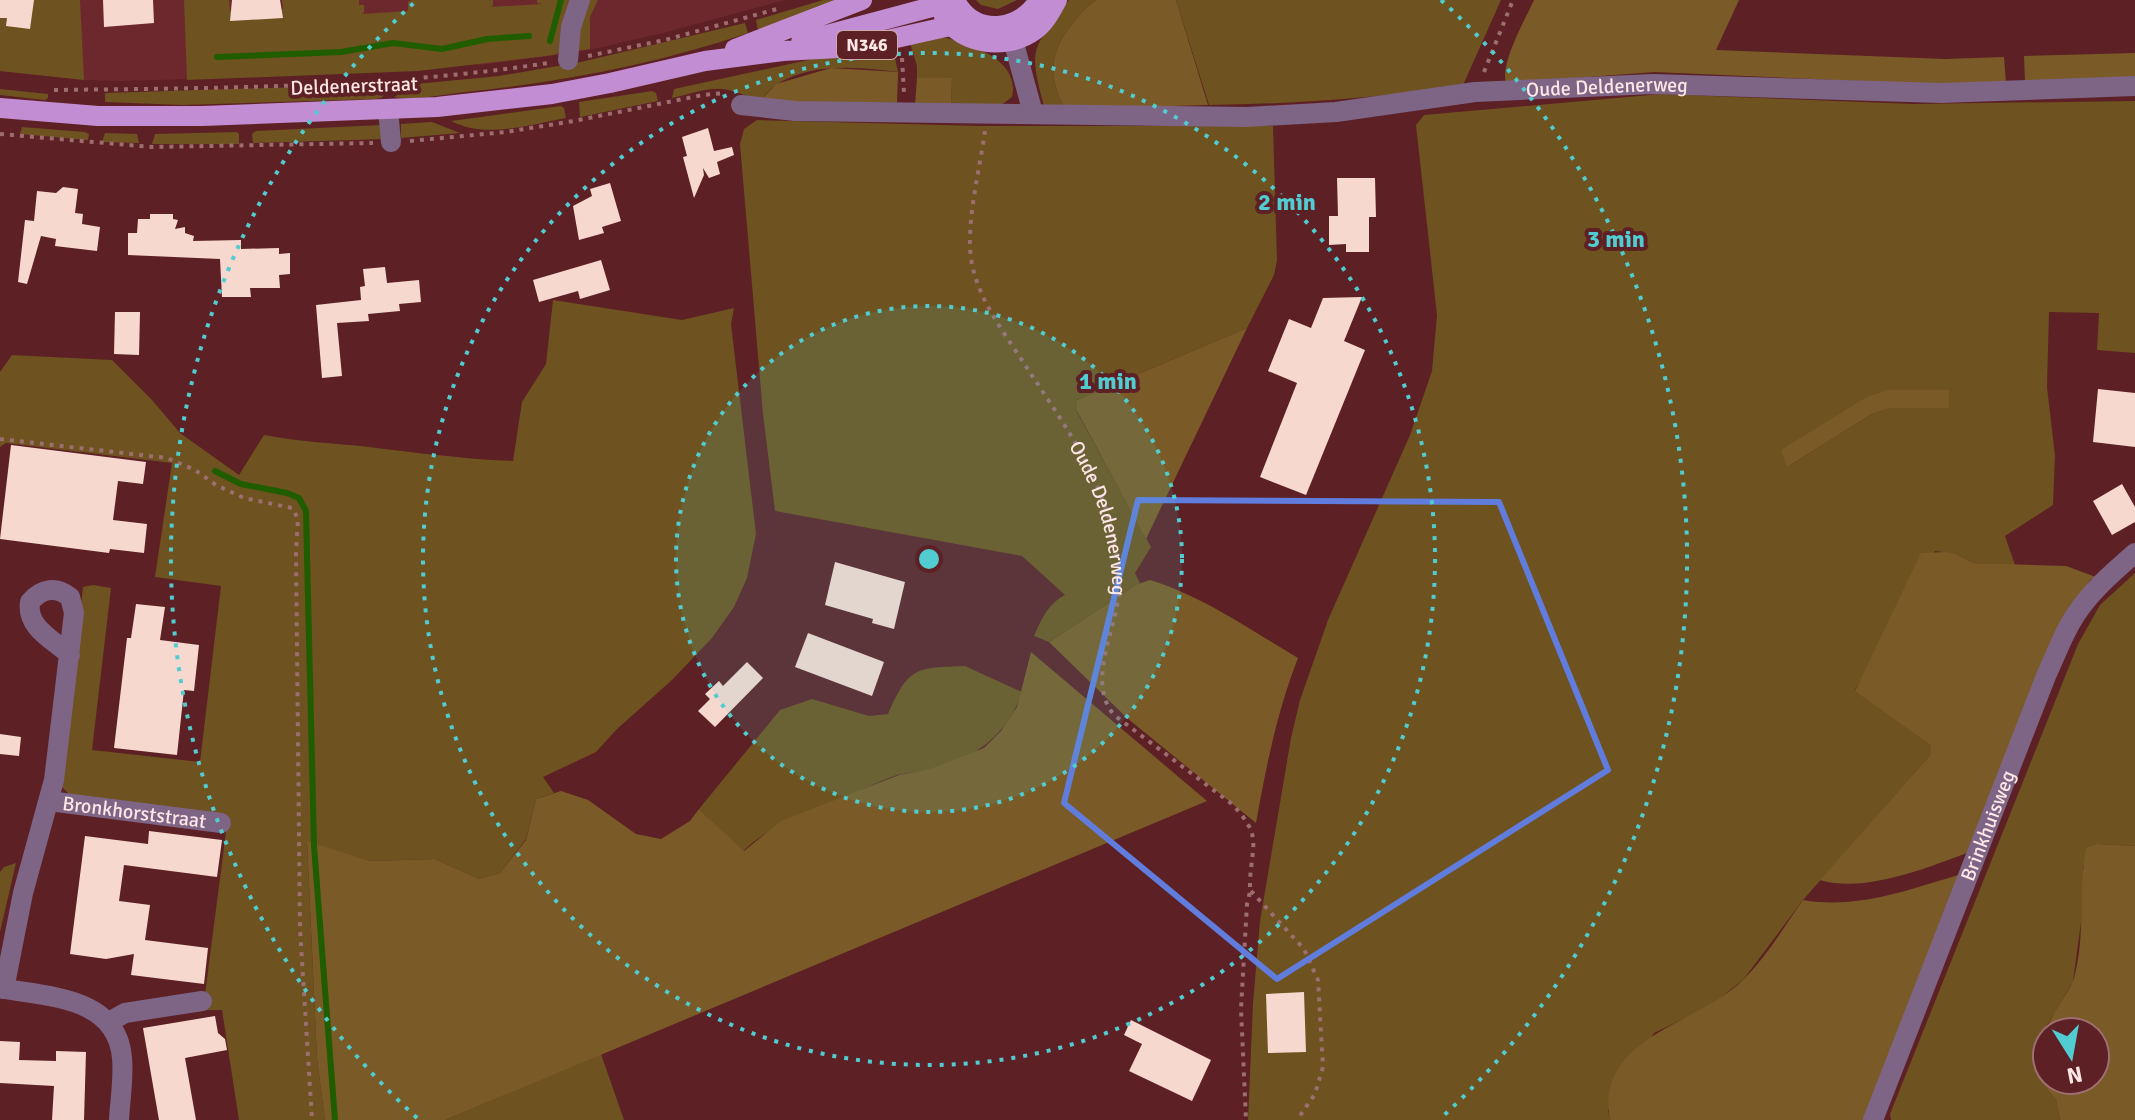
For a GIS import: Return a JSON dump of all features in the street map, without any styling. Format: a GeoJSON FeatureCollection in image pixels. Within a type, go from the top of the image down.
{"type":"FeatureCollection","features":[{"type":"Feature","properties":{"kind":"main road","name":"Deldenerstraat"},"geometry":{"type":"LineString","coordinates":[[705,61],[862,0]]}},
{"type":"Feature","properties":{"kind":"main road"},"geometry":{"type":"LineString","coordinates":[[938,2],[950,26],[960,33],[998,43],[1016,31],[1039,0]]}},
{"type":"Feature","properties":{"kind":"main road"},"geometry":{"type":"LineString","coordinates":[[938,2],[959,7],[969,18],[1016,31],[1035,30],[1057,0]]}},
{"type":"Feature","properties":{"kind":"main road","name":"Deldenerstraat"},"geometry":{"type":"LineString","coordinates":[[783,51],[803,41],[938,2]]}},
{"type":"Feature","properties":{"kind":"main road","name":"Deldenerstraat"},"geometry":{"type":"LineString","coordinates":[[0,108],[98,116],[187,116],[437,107],[552,94],[705,61],[783,51],[856,47],[950,26]]}},
{"type":"Feature","properties":{"kind":"street"},"geometry":{"type":"LineString","coordinates":[[568,60],[571,27],[580,0]]}},
{"type":"Feature","properties":{"kind":"street"},"geometry":{"type":"LineString","coordinates":[[1016,31],[1033,113]]}},
{"type":"Feature","properties":{"kind":"street","name":"Oude Deldenerweg"},"geometry":{"type":"LineString","coordinates":[[744,105],[795,111],[1247,117],[1294,115],[1475,92],[1653,84],[1941,93],[2135,86]]}},
{"type":"Feature","properties":{"kind":"street"},"geometry":{"type":"LineString","coordinates":[[388,109],[391,142]]}},
{"type":"Feature","properties":{"kind":"street","name":"Brinkhuisweg"},"geometry":{"type":"LineString","coordinates":[[1873,1120],[2046,676],[2070,624],[2099,586],[2135,553]]}},
{"type":"Feature","properties":{"kind":"street","name":"Bronkhorststraat"},"geometry":{"type":"LineString","coordinates":[[2,989],[23,893],[54,780],[70,655]]}},
{"type":"Feature","properties":{"kind":"street","name":"Bronkhorststraat"},"geometry":{"type":"LineString","coordinates":[[49,801],[221,823]]}},
{"type":"Feature","properties":{"kind":"street"},"geometry":{"type":"LineString","coordinates":[[2,989],[77,1003],[96,1010],[109,1022],[117,1037],[122,1060],[119,1120]]}},
{"type":"Feature","properties":{"kind":"street"},"geometry":{"type":"LineString","coordinates":[[109,1022],[125,1013],[202,1001]]}},
{"type":"Feature","properties":{"kind":"path"},"geometry":{"type":"LineString","coordinates":[[1475,92],[1513,0]]}},
{"type":"Feature","properties":{"kind":"path"},"geometry":{"type":"LineString","coordinates":[[42,89],[253,87],[484,73],[665,40],[778,8]]}},
{"type":"Feature","properties":{"kind":"path"},"geometry":{"type":"LineString","coordinates":[[0,134],[141,147],[391,142],[506,132],[718,92],[731,94],[744,105]]}},
{"type":"Feature","properties":{"kind":"path","name":"Oude Deldenerweg"},"geometry":{"type":"LineString","coordinates":[[988,113],[972,226],[972,262],[990,312],[1085,461],[1107,512],[1117,550],[1119,592],[1101,680],[1104,699],[1114,715],[1232,804],[1244,817],[1254,836],[1241,1009],[1246,1120]]}},
{"type":"Feature","properties":{"kind":"path"},"geometry":{"type":"LineString","coordinates":[[0,439],[167,458],[244,498],[292,508],[298,519],[300,929],[312,1120]]}},
{"type":"Feature","properties":{"kind":"path"},"geometry":{"type":"LineString","coordinates":[[1251,891],[1304,949],[1318,980],[1321,1079],[1297,1120]]}},
{"type":"Feature","properties":{"kind":"highlighted area"},"geometry":{"type":"Polygon","coordinates":[[[1138,500],[1499,502],[1608,770],[1277,979],[1064,803],[1138,500]]]}},
{"type":"Feature","properties":{"kind":"shaded area"},"geometry":{"type":"Polygon","coordinates":[[[0,0],[785,0],[585,51],[489,64],[120,81],[0,71],[0,0]]]}},
{"type":"Feature","properties":{"kind":"shaded area"},"geometry":{"type":"Polygon","coordinates":[[[0,0],[80,0],[84,80],[0,71],[0,0]]]}},
{"type":"Feature","properties":{"kind":"shaded area"},"geometry":{"type":"Polygon","coordinates":[[[184,0],[229,0],[230,11],[283,18],[278,9],[283,9],[282,0],[359,0],[359,5],[364,5],[362,14],[408,11],[408,2],[412,0],[493,0],[493,6],[489,7],[542,4],[537,0],[574,0],[563,51],[554,55],[418,71],[187,80],[184,0]]]}},
{"type":"Feature","properties":{"kind":"shaded area"},"geometry":{"type":"Polygon","coordinates":[[[583,0],[598,0],[590,17],[590,49],[575,51],[583,0]]]}},
{"type":"Feature","properties":{"kind":"shaded area"},"geometry":{"type":"Polygon","coordinates":[[[823,0],[841,0],[758,30],[756,20],[823,0]]]}},
{"type":"Feature","properties":{"kind":"shaded area"},"geometry":{"type":"Polygon","coordinates":[[[976,0],[1017,0],[998,9],[981,5],[976,0]]]}},
{"type":"Feature","properties":{"kind":"shaded area"},"geometry":{"type":"Polygon","coordinates":[[[1069,0],[1097,0],[1066,32],[1056,53],[1055,85],[1065,109],[1045,110],[1036,73],[1036,50],[1069,0]]]}},
{"type":"Feature","properties":{"kind":"shaded area"},"geometry":{"type":"Polygon","coordinates":[[[1097,0],[1176,0],[1208,105],[1065,109],[1055,85],[1056,53],[1066,32],[1097,0]]]}},
{"type":"Feature","properties":{"kind":"shaded area"},"geometry":{"type":"Polygon","coordinates":[[[1176,0],[1501,0],[1463,85],[1336,100],[1209,105],[1176,0]]]}},
{"type":"Feature","properties":{"kind":"shaded area"},"geometry":{"type":"Polygon","coordinates":[[[1534,0],[1739,0],[1716,50],[1945,59],[2004,57],[2006,83],[1945,85],[1655,72],[1506,83],[1510,53],[1534,0]]]}},
{"type":"Feature","properties":{"kind":"shaded area"},"geometry":{"type":"Polygon","coordinates":[[[745,23],[748,33],[679,54],[609,70],[502,88],[420,98],[394,97],[416,84],[499,76],[581,62],[745,23]]]}},
{"type":"Feature","properties":{"kind":"shaded area"},"geometry":{"type":"Polygon","coordinates":[[[939,36],[977,48],[1000,62],[1013,83],[1012,97],[997,108],[951,106],[952,78],[917,78],[910,43],[939,36]]]}},
{"type":"Feature","properties":{"kind":"shaded area"},"geometry":{"type":"Polygon","coordinates":[[[893,49],[898,72],[836,68],[806,72],[777,84],[759,102],[725,89],[672,98],[674,89],[827,56],[893,49]]]}},
{"type":"Feature","properties":{"kind":"shaded area"},"geometry":{"type":"Polygon","coordinates":[[[2135,53],[2135,79],[2025,82],[2024,56],[2135,53]]]}},
{"type":"Feature","properties":{"kind":"shaded area"},"geometry":{"type":"Polygon","coordinates":[[[831,68],[898,72],[897,103],[759,102],[776,84],[831,68]]]}},
{"type":"Feature","properties":{"kind":"shaded area"},"geometry":{"type":"Polygon","coordinates":[[[917,78],[952,78],[951,106],[915,105],[917,78]]]}},
{"type":"Feature","properties":{"kind":"shaded area"},"geometry":{"type":"Polygon","coordinates":[[[398,84],[381,98],[375,99],[182,105],[105,102],[105,93],[398,84]]]}},
{"type":"Feature","properties":{"kind":"shaded area"},"geometry":{"type":"Polygon","coordinates":[[[0,89],[48,94],[48,98],[0,95],[0,89]]]}},
{"type":"Feature","properties":{"kind":"shaded area"},"geometry":{"type":"Polygon","coordinates":[[[652,91],[656,93],[658,101],[580,117],[579,102],[652,91]]]}},
{"type":"Feature","properties":{"kind":"shaded area"},"geometry":{"type":"Polygon","coordinates":[[[1661,94],[1913,104],[2135,101],[2135,353],[2097,350],[2099,313],[2049,312],[2047,387],[2055,456],[2053,505],[2005,536],[2015,565],[1973,563],[1956,554],[1935,551],[1855,690],[1931,746],[1931,754],[1803,900],[1743,980],[1710,1006],[1654,1033],[1608,1110],[1610,1120],[1248,1120],[1260,921],[1300,700],[1328,620],[1410,435],[1432,371],[1437,315],[1416,125],[1424,115],[1661,94]],[[1887,390],[1787,467],[1872,414],[1890,408],[1949,407],[1949,390],[1887,390]]]}},
{"type":"Feature","properties":{"kind":"shaded area"},"geometry":{"type":"Polygon","coordinates":[[[561,106],[566,118],[522,127],[478,129],[451,121],[561,106]]]}},
{"type":"Feature","properties":{"kind":"shaded area"},"geometry":{"type":"Polygon","coordinates":[[[757,120],[980,126],[1273,126],[1277,260],[1274,275],[1247,328],[1077,400],[1077,412],[1151,547],[1135,573],[1140,583],[1049,642],[1034,636],[1050,607],[1065,595],[1022,556],[775,511],[763,414],[740,144],[744,129],[757,120]]]}},
{"type":"Feature","properties":{"kind":"shaded area"},"geometry":{"type":"Polygon","coordinates":[[[432,122],[460,133],[401,138],[401,124],[432,122]]]}},
{"type":"Feature","properties":{"kind":"shaded area"},"geometry":{"type":"Polygon","coordinates":[[[381,125],[385,139],[253,143],[252,134],[256,131],[381,125]]]}},
{"type":"Feature","properties":{"kind":"shaded area"},"geometry":{"type":"Polygon","coordinates":[[[22,127],[89,134],[88,140],[20,134],[22,127]]]}},
{"type":"Feature","properties":{"kind":"shaded area"},"geometry":{"type":"Polygon","coordinates":[[[237,132],[239,144],[152,144],[155,134],[237,132]]]}},
{"type":"Feature","properties":{"kind":"shaded area"},"geometry":{"type":"Polygon","coordinates":[[[105,133],[137,134],[139,143],[102,142],[105,133]]]}},
{"type":"Feature","properties":{"kind":"shaded area"},"geometry":{"type":"Polygon","coordinates":[[[553,300],[682,320],[734,308],[731,324],[756,534],[747,578],[734,607],[712,638],[672,680],[596,752],[543,777],[554,793],[536,799],[526,839],[500,873],[479,879],[435,859],[370,861],[307,842],[317,1059],[325,1120],[239,1120],[222,1010],[203,1010],[228,816],[71,796],[61,786],[83,587],[111,588],[92,750],[200,762],[221,586],[155,577],[172,463],[6,443],[0,447],[0,372],[12,355],[112,360],[180,433],[239,475],[264,435],[441,456],[513,461],[522,402],[546,364],[553,300]]]}},
{"type":"Feature","properties":{"kind":"shaded area"},"geometry":{"type":"Polygon","coordinates":[[[1247,328],[1146,539],[1077,411],[1077,400],[1247,328]]]}},
{"type":"Feature","properties":{"kind":"shaded area"},"geometry":{"type":"Polygon","coordinates":[[[1887,390],[1949,390],[1949,408],[1890,408],[1872,414],[1787,467],[1781,450],[1865,398],[1887,390]]]}},
{"type":"Feature","properties":{"kind":"shaded area"},"geometry":{"type":"Polygon","coordinates":[[[1946,552],[1973,563],[2066,566],[2096,577],[2090,580],[1975,850],[1878,881],[1838,883],[1820,880],[1931,754],[1931,746],[1855,691],[1921,553],[1946,552]]]}},
{"type":"Feature","properties":{"kind":"shaded area"},"geometry":{"type":"Polygon","coordinates":[[[2135,573],[2135,846],[2098,844],[2083,866],[2083,908],[2073,981],[2053,1016],[2031,1016],[2031,1096],[2053,1096],[2060,1120],[1891,1120],[1890,1114],[2078,644],[2100,605],[2135,573]]]}},
{"type":"Feature","properties":{"kind":"shaded area"},"geometry":{"type":"Polygon","coordinates":[[[1150,580],[1207,604],[1298,658],[1273,740],[1256,823],[1127,718],[1049,642],[1138,584],[1150,580]]]}},
{"type":"Feature","properties":{"kind":"shaded area"},"geometry":{"type":"Polygon","coordinates":[[[1031,652],[1207,801],[445,1120],[325,1120],[317,1059],[307,841],[370,861],[435,859],[479,879],[500,873],[526,840],[536,799],[561,791],[588,800],[636,834],[661,839],[690,821],[699,809],[744,851],[781,821],[899,775],[930,769],[984,748],[1001,731],[1017,707],[1031,652]]]}},
{"type":"Feature","properties":{"kind":"shaded area"},"geometry":{"type":"Polygon","coordinates":[[[965,666],[1022,692],[1016,708],[997,734],[973,753],[943,766],[884,780],[779,826],[743,851],[699,809],[780,710],[812,699],[869,716],[888,714],[902,687],[916,673],[925,669],[965,666]]]}},
{"type":"Feature","properties":{"kind":"shaded area"},"geometry":{"type":"Polygon","coordinates":[[[2098,844],[2135,846],[2135,1120],[2060,1120],[2053,1096],[2111,1096],[2111,1016],[2053,1016],[2073,981],[2078,962],[2086,848],[2098,844]]]}},
{"type":"Feature","properties":{"kind":"shaded area"},"geometry":{"type":"Polygon","coordinates":[[[16,863],[0,932],[0,872],[16,863]]]}},
{"type":"Feature","properties":{"kind":"shaded area"},"geometry":{"type":"Polygon","coordinates":[[[1966,873],[1864,1120],[1610,1120],[1609,1092],[1618,1069],[1654,1035],[1725,995],[1744,979],[1768,951],[1803,900],[1865,900],[1966,873]]]}},
{"type":"Feature","properties":{"kind":"shaded area"},"geometry":{"type":"Polygon","coordinates":[[[601,1054],[624,1120],[445,1120],[601,1054]]]}},
{"type":"Feature","properties":{"kind":"building"},"geometry":{"type":"Polygon","coordinates":[[[0,0],[34,0],[30,29],[6,26],[7,18],[0,18],[0,0]]]}},
{"type":"Feature","properties":{"kind":"building"},"geometry":{"type":"Polygon","coordinates":[[[103,0],[153,0],[154,23],[104,27],[103,0]]]}},
{"type":"Feature","properties":{"kind":"building"},"geometry":{"type":"Polygon","coordinates":[[[232,0],[280,0],[283,18],[230,21],[232,0]]]}},
{"type":"Feature","properties":{"kind":"building"},"geometry":{"type":"Polygon","coordinates":[[[708,128],[714,151],[732,147],[734,155],[717,162],[720,174],[709,178],[703,168],[704,175],[694,198],[683,157],[687,156],[682,137],[708,128]]]}},
{"type":"Feature","properties":{"kind":"building"},"geometry":{"type":"Polygon","coordinates":[[[1337,178],[1375,178],[1376,217],[1369,217],[1369,252],[1346,252],[1346,244],[1329,245],[1329,216],[1338,216],[1337,178]]]}},
{"type":"Feature","properties":{"kind":"building"},"geometry":{"type":"Polygon","coordinates":[[[610,183],[621,221],[602,227],[604,233],[579,240],[573,206],[592,196],[590,189],[610,183]]]}},
{"type":"Feature","properties":{"kind":"building"},"geometry":{"type":"Polygon","coordinates":[[[63,187],[78,189],[75,213],[83,214],[82,224],[100,227],[97,251],[55,246],[56,239],[41,236],[27,284],[18,282],[25,220],[34,221],[37,191],[56,193],[63,187]]]}},
{"type":"Feature","properties":{"kind":"building"},"geometry":{"type":"Polygon","coordinates":[[[150,214],[173,214],[173,219],[178,220],[175,229],[185,227],[185,233],[194,236],[193,241],[241,240],[241,249],[279,248],[279,254],[290,253],[290,274],[279,275],[280,288],[250,288],[251,297],[222,297],[220,259],[128,255],[128,233],[137,233],[138,219],[150,219],[150,214]]]}},
{"type":"Feature","properties":{"kind":"building"},"geometry":{"type":"Polygon","coordinates":[[[601,260],[610,290],[580,299],[578,291],[539,302],[533,280],[601,260]]]}},
{"type":"Feature","properties":{"kind":"building"},"geometry":{"type":"Polygon","coordinates":[[[385,267],[387,283],[419,280],[421,302],[399,304],[400,311],[368,314],[369,321],[337,323],[342,376],[322,378],[316,305],[361,300],[360,287],[365,286],[363,269],[385,267]]]}},
{"type":"Feature","properties":{"kind":"building"},"geometry":{"type":"Polygon","coordinates":[[[1362,297],[1344,341],[1365,350],[1306,495],[1260,477],[1297,383],[1268,371],[1289,319],[1311,328],[1323,298],[1362,297]]]}},
{"type":"Feature","properties":{"kind":"building"},"geometry":{"type":"Polygon","coordinates":[[[115,312],[140,312],[139,355],[114,354],[115,312]]]}},
{"type":"Feature","properties":{"kind":"building"},"geometry":{"type":"Polygon","coordinates":[[[2098,389],[2135,393],[2135,447],[2093,442],[2098,389]]]}},
{"type":"Feature","properties":{"kind":"building"},"geometry":{"type":"Polygon","coordinates":[[[11,445],[146,462],[143,484],[118,481],[113,520],[147,524],[144,553],[110,549],[109,553],[0,539],[11,445]]]}},
{"type":"Feature","properties":{"kind":"building"},"geometry":{"type":"Polygon","coordinates":[[[2122,484],[2135,507],[2135,522],[2112,535],[2093,501],[2122,484]]]}},
{"type":"Feature","properties":{"kind":"building"},"geometry":{"type":"Polygon","coordinates":[[[835,562],[905,582],[894,629],[872,623],[873,619],[825,605],[835,562]]]}},
{"type":"Feature","properties":{"kind":"building"},"geometry":{"type":"Polygon","coordinates":[[[136,604],[165,607],[160,640],[199,645],[194,691],[184,690],[177,755],[114,748],[127,638],[131,638],[136,604]]]}},
{"type":"Feature","properties":{"kind":"building"},"geometry":{"type":"Polygon","coordinates":[[[808,633],[884,662],[872,696],[795,667],[808,633]]]}},
{"type":"Feature","properties":{"kind":"building"},"geometry":{"type":"Polygon","coordinates":[[[747,662],[763,678],[715,727],[698,711],[710,699],[705,694],[719,681],[723,686],[747,662]]]}},
{"type":"Feature","properties":{"kind":"building"},"geometry":{"type":"Polygon","coordinates":[[[0,734],[21,737],[19,756],[0,754],[0,734]]]}},
{"type":"Feature","properties":{"kind":"building"},"geometry":{"type":"Polygon","coordinates":[[[149,831],[222,840],[217,877],[124,865],[119,901],[150,905],[145,940],[208,948],[204,984],[131,975],[134,954],[106,959],[70,954],[85,836],[148,844],[149,831]]]}},
{"type":"Feature","properties":{"kind":"building"},"geometry":{"type":"Polygon","coordinates":[[[1304,992],[1306,1052],[1268,1053],[1266,994],[1304,992]]]}},
{"type":"Feature","properties":{"kind":"building"},"geometry":{"type":"Polygon","coordinates":[[[215,1016],[218,1033],[225,1039],[227,1050],[185,1058],[196,1120],[159,1120],[143,1028],[215,1016]]]}},
{"type":"Feature","properties":{"kind":"building"},"geometry":{"type":"Polygon","coordinates":[[[1131,1020],[1211,1060],[1192,1101],[1129,1071],[1142,1044],[1124,1035],[1131,1020]]]}},
{"type":"Feature","properties":{"kind":"building"},"geometry":{"type":"Polygon","coordinates":[[[0,1041],[20,1042],[19,1060],[56,1061],[56,1051],[86,1052],[84,1120],[52,1120],[54,1086],[0,1083],[0,1041]]]}},
{"type":"Feature","properties":{"kind":"waterway"},"geometry":{"type":"LineString","coordinates":[[550,41],[561,0]]}},
{"type":"Feature","properties":{"kind":"waterway"},"geometry":{"type":"LineString","coordinates":[[217,57],[341,52],[393,43],[442,49],[487,39],[529,36]]}},
{"type":"Feature","properties":{"kind":"waterway"},"geometry":{"type":"LineString","coordinates":[[215,471],[241,484],[299,498],[306,511],[314,846],[335,1120]]}}]}
